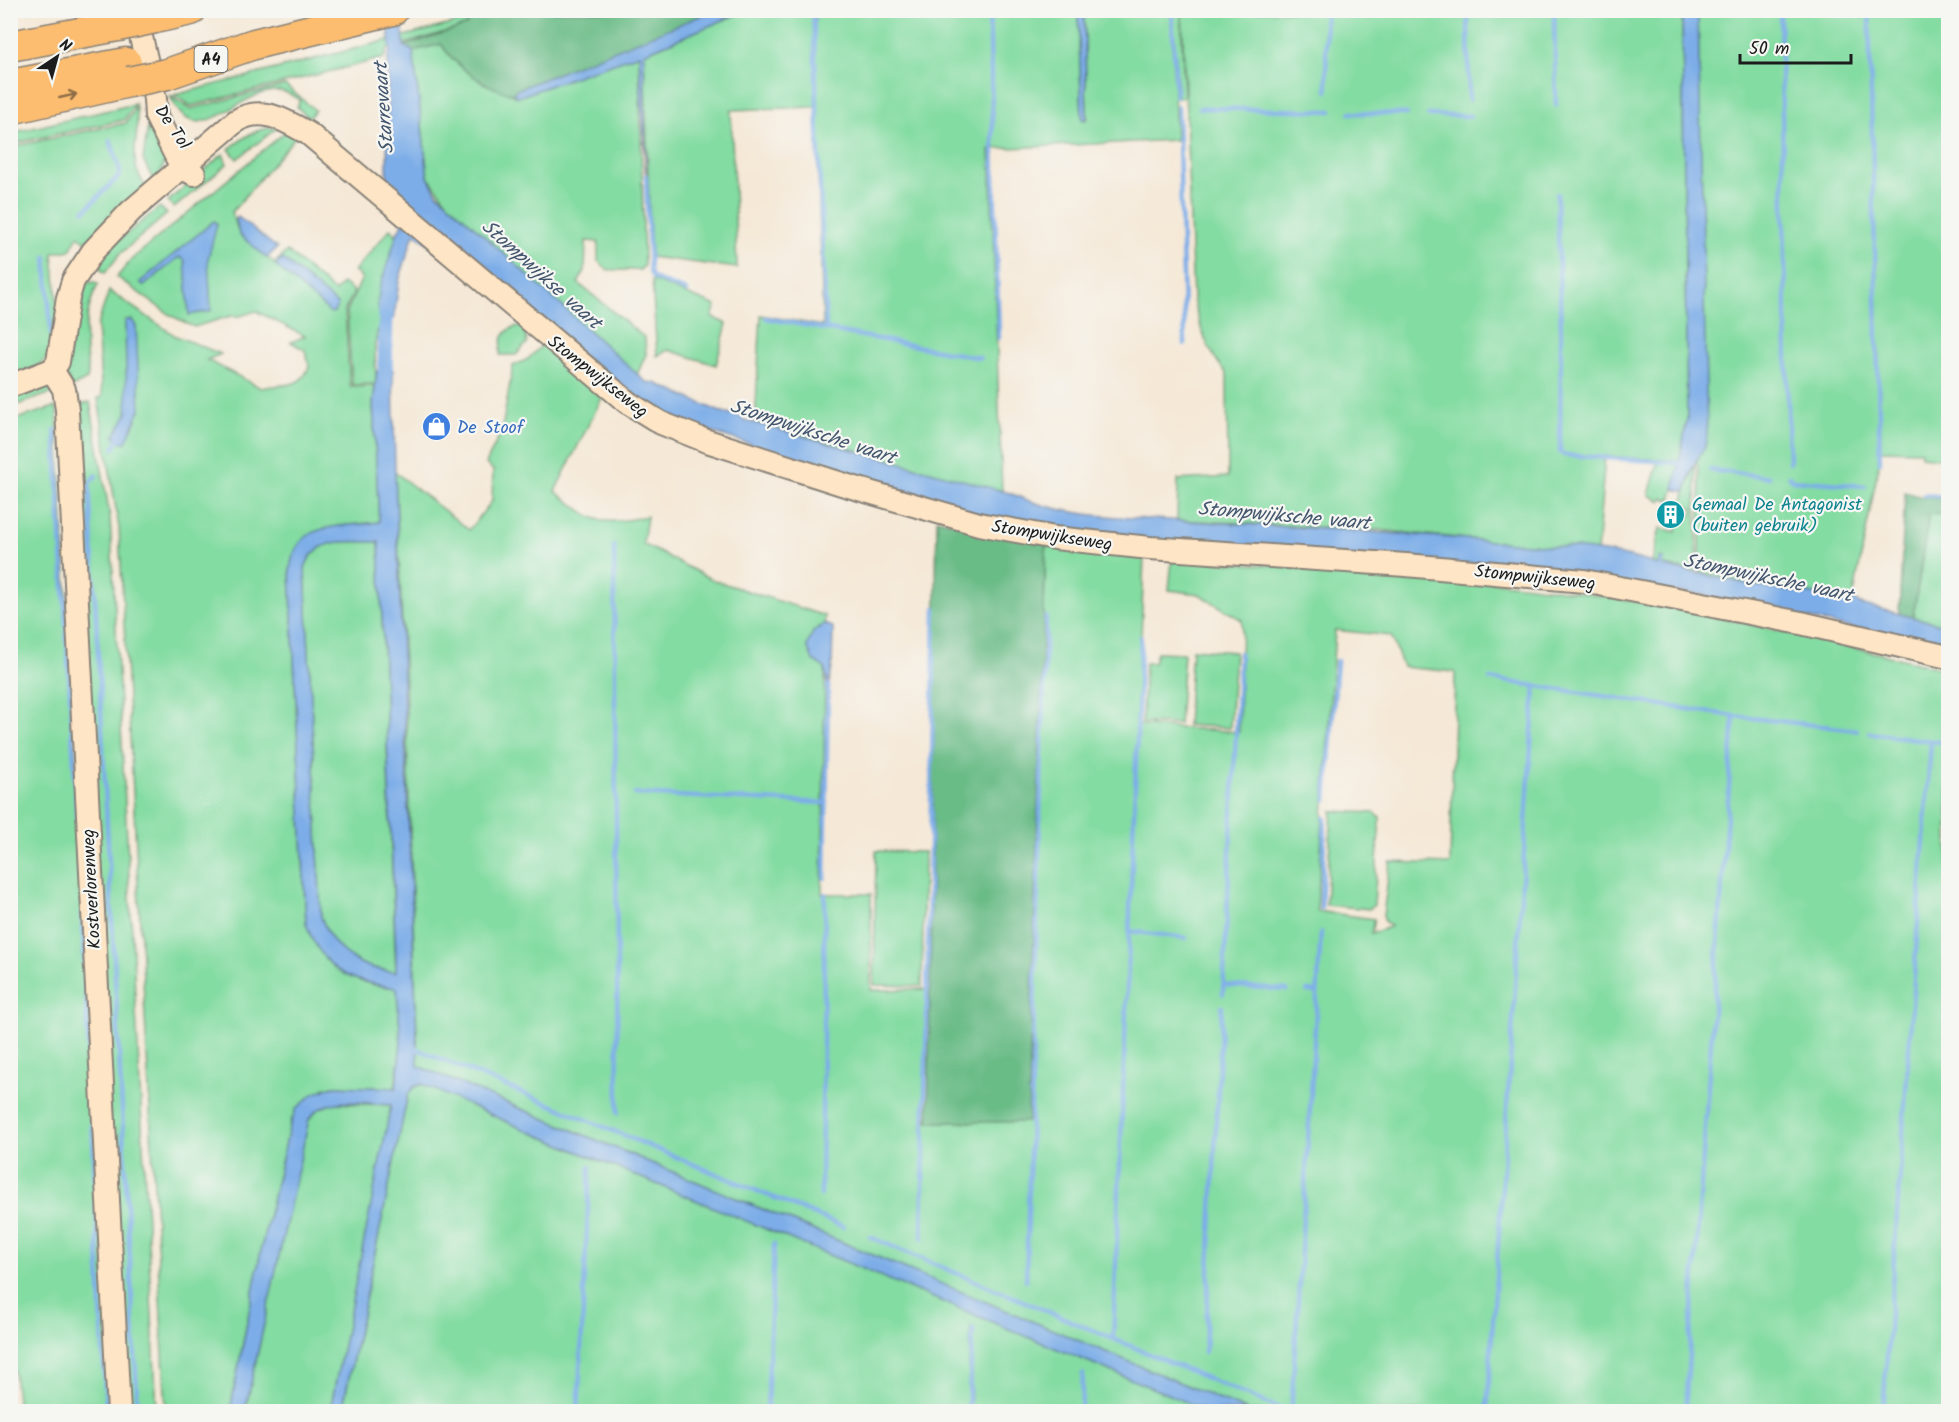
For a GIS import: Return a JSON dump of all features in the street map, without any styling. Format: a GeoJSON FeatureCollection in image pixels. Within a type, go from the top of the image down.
{"type":"FeatureCollection","features":[{"type":"Feature","properties":{"kind":"highway"},"geometry":{"type":"LineString","coordinates":[[10,46],[136,18],[191,10]]}},
{"type":"Feature","properties":{"kind":"highway","name":"A4"},"geometry":{"type":"LineString","coordinates":[[10,85],[128,73],[162,76],[254,45],[390,11]]}},
{"type":"Feature","properties":{"kind":"highway","name":"A4"},"geometry":{"type":"LineString","coordinates":[[10,109],[128,73]]}},
{"type":"Feature","properties":{"kind":"street","name":"De Tol"},"geometry":{"type":"LineString","coordinates":[[136,18],[162,76],[190,167]]}},
{"type":"Feature","properties":{"kind":"street","name":"Stompwijkseweg"},"geometry":{"type":"LineString","coordinates":[[52,370],[62,352],[64,312],[73,281],[93,251],[118,228],[131,211],[190,167],[270,116],[282,118],[309,134],[604,385],[639,411],[704,440],[918,507],[979,524],[1055,538],[1135,547],[1406,565],[1584,581],[1802,623],[1948,657]]}},
{"type":"Feature","properties":{"kind":"street"},"geometry":{"type":"LineString","coordinates":[[10,386],[52,370]]}},
{"type":"Feature","properties":{"kind":"street","name":"Kostverlorenweg"},"geometry":{"type":"LineString","coordinates":[[52,370],[60,380],[66,395],[67,410],[119,1412]]}},
{"type":"Feature","properties":{"kind":"green space"},"geometry":{"type":"Polygon","coordinates":[[[502,11],[715,11],[516,90],[513,94],[492,87],[472,76],[447,53],[441,44],[413,51],[404,46],[467,25],[467,20],[502,11]]]}},
{"type":"Feature","properties":{"kind":"green space"},"geometry":{"type":"Polygon","coordinates":[[[745,11],[813,11],[815,70],[815,11],[1078,11],[1082,119],[1084,120],[1087,119],[1084,11],[1171,11],[1176,140],[990,149],[1002,492],[755,421],[761,315],[823,326],[816,103],[814,107],[731,110],[737,268],[651,257],[644,53],[745,11]]]}},
{"type":"Feature","properties":{"kind":"green space"},"geometry":{"type":"Polygon","coordinates":[[[1173,11],[1181,11],[1184,97],[1178,98],[1173,11]]]}},
{"type":"Feature","properties":{"kind":"green space"},"geometry":{"type":"Polygon","coordinates":[[[1182,11],[1682,11],[1687,420],[1682,458],[1681,461],[1605,456],[1597,552],[1378,530],[1177,520],[1178,480],[1228,477],[1227,374],[1214,357],[1205,339],[1193,299],[1182,11]]]}},
{"type":"Feature","properties":{"kind":"green space"},"geometry":{"type":"Polygon","coordinates":[[[1698,11],[1948,11],[1948,459],[1921,456],[1921,451],[1881,450],[1876,243],[1879,464],[1853,599],[1767,588],[1700,572],[1700,490],[1697,460],[1705,447],[1698,11]]]}},
{"type":"Feature","properties":{"kind":"green space"},"geometry":{"type":"Polygon","coordinates":[[[467,20],[468,25],[387,49],[384,58],[191,106],[174,95],[467,20]]]}},
{"type":"Feature","properties":{"kind":"green space"},"geometry":{"type":"Polygon","coordinates":[[[441,44],[481,82],[518,97],[639,54],[644,266],[640,270],[608,270],[598,261],[598,242],[586,241],[585,271],[578,283],[645,338],[646,354],[637,375],[448,203],[428,177],[413,51],[441,44]]]}},
{"type":"Feature","properties":{"kind":"green space"},"geometry":{"type":"Polygon","coordinates":[[[285,85],[315,110],[309,118],[297,107],[300,100],[282,91],[264,93],[248,99],[219,116],[205,121],[192,121],[180,113],[170,96],[190,109],[285,85]]]}},
{"type":"Feature","properties":{"kind":"green space"},"geometry":{"type":"Polygon","coordinates":[[[135,104],[124,120],[11,144],[11,133],[135,104]]]}},
{"type":"Feature","properties":{"kind":"green space"},"geometry":{"type":"Polygon","coordinates":[[[136,107],[136,168],[148,190],[88,243],[78,236],[70,250],[53,253],[57,324],[51,351],[37,366],[11,376],[10,147],[126,123],[136,107]]]}},
{"type":"Feature","properties":{"kind":"green space"},"geometry":{"type":"Polygon","coordinates":[[[148,126],[167,158],[155,184],[143,160],[148,126]]]}},
{"type":"Feature","properties":{"kind":"green space"},"geometry":{"type":"Polygon","coordinates":[[[277,128],[237,159],[229,149],[257,131],[277,128]]]}},
{"type":"Feature","properties":{"kind":"green space"},"geometry":{"type":"Polygon","coordinates":[[[285,132],[296,136],[232,212],[239,234],[334,312],[337,304],[283,259],[276,262],[287,251],[335,292],[343,283],[354,292],[345,310],[350,387],[375,386],[373,404],[379,522],[336,526],[311,535],[301,543],[294,554],[290,570],[306,924],[321,952],[340,971],[365,983],[397,988],[401,1044],[395,1088],[333,1086],[323,1089],[291,1120],[262,1245],[230,1411],[166,1411],[119,528],[98,398],[102,397],[97,326],[109,291],[176,336],[221,354],[207,360],[261,388],[290,384],[306,374],[309,366],[305,350],[291,342],[305,336],[256,311],[194,327],[170,315],[117,277],[132,259],[285,132]]]}},
{"type":"Feature","properties":{"kind":"green space"},"geometry":{"type":"Polygon","coordinates":[[[223,154],[227,164],[174,208],[168,201],[223,154]]]}},
{"type":"Feature","properties":{"kind":"green space"},"geometry":{"type":"Polygon","coordinates":[[[160,207],[167,214],[120,254],[105,273],[101,270],[100,255],[160,207]]]}},
{"type":"Feature","properties":{"kind":"green space"},"geometry":{"type":"Polygon","coordinates":[[[390,229],[397,235],[377,302],[380,317],[375,345],[376,384],[352,385],[347,311],[362,278],[354,271],[390,229]]]}},
{"type":"Feature","properties":{"kind":"green space"},"geometry":{"type":"Polygon","coordinates":[[[652,280],[716,306],[712,317],[727,324],[716,365],[668,350],[657,356],[652,280]]]}},
{"type":"Feature","properties":{"kind":"green space"},"geometry":{"type":"Polygon","coordinates":[[[94,282],[98,284],[87,317],[86,328],[87,379],[72,387],[65,373],[80,284],[94,282]]]}},
{"type":"Feature","properties":{"kind":"green space"},"geometry":{"type":"Polygon","coordinates":[[[518,326],[525,330],[527,343],[516,355],[500,355],[503,336],[518,326]]]}},
{"type":"Feature","properties":{"kind":"green space"},"geometry":{"type":"Polygon","coordinates":[[[544,343],[604,394],[555,491],[597,519],[616,521],[647,516],[643,544],[713,580],[825,616],[824,624],[813,632],[813,660],[825,668],[822,894],[871,894],[871,990],[926,989],[924,1122],[1028,1121],[1046,543],[1144,554],[1138,725],[1239,732],[1242,620],[1199,594],[1169,590],[1172,559],[1441,577],[1549,588],[1732,620],[1948,670],[1948,1411],[1248,1411],[418,1066],[406,706],[395,472],[469,530],[492,501],[493,470],[486,464],[502,429],[513,366],[528,359],[544,343]],[[1335,630],[1317,911],[1374,919],[1371,934],[1391,926],[1385,922],[1383,916],[1390,862],[1450,864],[1455,672],[1403,667],[1391,636],[1335,630]]]}},
{"type":"Feature","properties":{"kind":"green space"},"geometry":{"type":"Polygon","coordinates":[[[45,384],[55,392],[11,407],[10,394],[45,384]]]}},
{"type":"Feature","properties":{"kind":"green space"},"geometry":{"type":"Polygon","coordinates":[[[90,402],[110,516],[157,1411],[125,1411],[72,407],[90,402]]]}},
{"type":"Feature","properties":{"kind":"green space"},"geometry":{"type":"Polygon","coordinates":[[[55,407],[57,410],[112,1411],[18,1411],[10,1331],[10,421],[55,407]]]}},
{"type":"Feature","properties":{"kind":"green space"},"geometry":{"type":"Polygon","coordinates":[[[1658,462],[1681,464],[1671,500],[1662,498],[1661,501],[1649,495],[1658,462]]]}},
{"type":"Feature","properties":{"kind":"green space"},"geometry":{"type":"Polygon","coordinates":[[[1695,463],[1698,571],[1663,566],[1660,558],[1658,565],[1652,563],[1660,528],[1676,532],[1680,515],[1692,515],[1693,509],[1682,503],[1695,463]]]}},
{"type":"Feature","properties":{"kind":"green space"},"geometry":{"type":"Polygon","coordinates":[[[1905,492],[1922,497],[1948,499],[1948,515],[1929,514],[1913,617],[1899,614],[1905,492]]]}},
{"type":"Feature","properties":{"kind":"green space"},"geometry":{"type":"Polygon","coordinates":[[[1929,513],[1948,515],[1948,626],[1913,617],[1929,513]]]}},
{"type":"Feature","properties":{"kind":"green space"},"geometry":{"type":"Polygon","coordinates":[[[937,519],[1046,543],[1028,1122],[928,1122],[937,519]]]}},
{"type":"Feature","properties":{"kind":"green space"},"geometry":{"type":"Polygon","coordinates":[[[346,542],[379,542],[396,972],[370,967],[350,957],[333,940],[321,917],[305,568],[310,557],[325,545],[346,542]]]}},
{"type":"Feature","properties":{"kind":"green space"},"geometry":{"type":"Polygon","coordinates":[[[1192,649],[1235,652],[1230,728],[1187,725],[1192,649]]]}},
{"type":"Feature","properties":{"kind":"green space"},"geometry":{"type":"Polygon","coordinates":[[[1157,652],[1184,653],[1179,724],[1142,723],[1145,663],[1154,663],[1157,652]]]}},
{"type":"Feature","properties":{"kind":"green space"},"geometry":{"type":"Polygon","coordinates":[[[1332,811],[1375,813],[1380,818],[1374,905],[1369,909],[1326,905],[1332,811]]]}},
{"type":"Feature","properties":{"kind":"green space"},"geometry":{"type":"Polygon","coordinates":[[[876,851],[924,852],[922,986],[874,985],[876,851]]]}},
{"type":"Feature","properties":{"kind":"green space"},"geometry":{"type":"Polygon","coordinates":[[[423,1084],[523,1129],[1208,1411],[970,1411],[974,1328],[971,1327],[967,1411],[342,1412],[408,1094],[414,1087],[423,1084]]]}},
{"type":"Feature","properties":{"kind":"green space"},"geometry":{"type":"Polygon","coordinates":[[[333,1103],[392,1105],[330,1411],[245,1412],[306,1124],[316,1110],[333,1103]]]}},
{"type":"Feature","properties":{"kind":"water"},"geometry":{"type":"Polygon","coordinates":[[[715,10],[745,11],[644,53],[646,181],[639,54],[518,97],[513,94],[516,90],[715,10]]]}},
{"type":"Feature","properties":{"kind":"water"},"geometry":{"type":"Polygon","coordinates":[[[388,11],[402,11],[404,46],[413,51],[428,177],[437,193],[646,382],[655,383],[718,411],[740,416],[744,420],[1010,493],[1053,508],[1120,517],[1384,533],[1560,547],[1600,551],[1658,565],[1660,558],[1664,559],[1663,566],[1767,588],[1853,599],[1860,604],[1948,626],[1948,650],[1699,594],[1139,540],[994,519],[669,419],[414,233],[399,281],[394,318],[380,317],[379,290],[398,231],[403,224],[387,190],[388,57],[390,51],[388,11]]]}},
{"type":"Feature","properties":{"kind":"water"},"geometry":{"type":"Polygon","coordinates":[[[1078,11],[1084,11],[1087,119],[1082,119],[1078,11]]]}},
{"type":"Feature","properties":{"kind":"water"},"geometry":{"type":"Polygon","coordinates":[[[1682,11],[1698,11],[1707,435],[1705,447],[1693,466],[1685,492],[1674,489],[1687,419],[1682,11]]]}},
{"type":"Feature","properties":{"kind":"water"},"geometry":{"type":"Polygon","coordinates":[[[238,217],[277,248],[267,258],[239,234],[236,219],[238,217]]]}},
{"type":"Feature","properties":{"kind":"water"},"geometry":{"type":"Polygon","coordinates":[[[214,221],[217,224],[208,259],[211,311],[189,315],[185,261],[179,257],[144,286],[140,282],[214,221]]]}},
{"type":"Feature","properties":{"kind":"water"},"geometry":{"type":"Polygon","coordinates":[[[283,259],[338,305],[334,312],[331,313],[275,265],[283,259]]]}},
{"type":"Feature","properties":{"kind":"water"},"geometry":{"type":"Polygon","coordinates":[[[125,320],[132,320],[136,326],[140,410],[126,442],[120,442],[114,436],[127,414],[125,320]]]}},
{"type":"Feature","properties":{"kind":"water"},"geometry":{"type":"Polygon","coordinates":[[[393,370],[418,1066],[1248,1411],[1208,1411],[523,1129],[422,1084],[414,1087],[408,1094],[342,1411],[330,1411],[391,1105],[336,1103],[316,1111],[309,1119],[245,1411],[230,1411],[262,1245],[289,1129],[296,1109],[313,1094],[334,1086],[396,1088],[401,1044],[397,988],[365,982],[340,972],[321,953],[306,924],[290,569],[294,553],[301,541],[311,534],[336,526],[379,522],[373,403],[377,371],[393,370]],[[379,542],[335,543],[317,550],[310,557],[305,568],[321,917],[333,940],[359,963],[396,972],[379,542]]]}},
{"type":"Feature","properties":{"kind":"water"},"geometry":{"type":"Polygon","coordinates":[[[824,624],[833,627],[832,668],[828,689],[825,668],[813,660],[807,646],[813,632],[824,624]]]}},
{"type":"Feature","properties":{"kind":"waterway"},"geometry":{"type":"LineString","coordinates":[[813,10],[826,329]]}},
{"type":"Feature","properties":{"kind":"waterway"},"geometry":{"type":"LineString","coordinates":[[989,10],[999,338]]}},
{"type":"Feature","properties":{"kind":"waterway"},"geometry":{"type":"LineString","coordinates":[[1172,10],[1176,97]]}},
{"type":"Feature","properties":{"kind":"waterway"},"geometry":{"type":"LineString","coordinates":[[1325,10],[1327,91]]}},
{"type":"Feature","properties":{"kind":"waterway"},"geometry":{"type":"LineString","coordinates":[[1468,10],[1469,100]]}},
{"type":"Feature","properties":{"kind":"waterway"},"geometry":{"type":"LineString","coordinates":[[1554,10],[1556,105]]}},
{"type":"Feature","properties":{"kind":"waterway"},"geometry":{"type":"LineString","coordinates":[[1780,10],[1789,463]]}},
{"type":"Feature","properties":{"kind":"waterway"},"geometry":{"type":"LineString","coordinates":[[1869,10],[1880,462]]}},
{"type":"Feature","properties":{"kind":"waterway"},"geometry":{"type":"LineString","coordinates":[[1178,107],[1185,344]]}},
{"type":"Feature","properties":{"kind":"waterway"},"geometry":{"type":"LineString","coordinates":[[1200,108],[1331,111]]}},
{"type":"Feature","properties":{"kind":"waterway"},"geometry":{"type":"LineString","coordinates":[[1350,113],[1407,114]]}},
{"type":"Feature","properties":{"kind":"waterway"},"geometry":{"type":"LineString","coordinates":[[1428,115],[1470,116]]}},
{"type":"Feature","properties":{"kind":"waterway"},"geometry":{"type":"LineString","coordinates":[[84,211],[119,176],[120,170],[110,140]]}},
{"type":"Feature","properties":{"kind":"waterway"},"geometry":{"type":"LineString","coordinates":[[646,176],[650,272],[653,278],[686,291]]}},
{"type":"Feature","properties":{"kind":"waterway"},"geometry":{"type":"LineString","coordinates":[[1557,194],[1561,332],[1560,452],[1564,455],[1681,463]]}},
{"type":"Feature","properties":{"kind":"waterway"},"geometry":{"type":"LineString","coordinates":[[46,257],[51,334]]}},
{"type":"Feature","properties":{"kind":"waterway"},"geometry":{"type":"LineString","coordinates":[[385,391],[386,299]]}},
{"type":"Feature","properties":{"kind":"waterway"},"geometry":{"type":"LineString","coordinates":[[766,318],[980,358]]}},
{"type":"Feature","properties":{"kind":"waterway"},"geometry":{"type":"LineString","coordinates":[[55,430],[77,819]]}},
{"type":"Feature","properties":{"kind":"waterway"},"geometry":{"type":"LineString","coordinates":[[114,448],[120,437]]}},
{"type":"Feature","properties":{"kind":"waterway"},"geometry":{"type":"LineString","coordinates":[[1710,470],[1769,477]]}},
{"type":"Feature","properties":{"kind":"waterway"},"geometry":{"type":"LineString","coordinates":[[96,476],[89,483],[138,1412]]}},
{"type":"Feature","properties":{"kind":"waterway"},"geometry":{"type":"LineString","coordinates":[[1789,476],[1793,480],[1865,486]]}},
{"type":"Feature","properties":{"kind":"waterway"},"geometry":{"type":"LineString","coordinates":[[1924,495],[1948,497]]}},
{"type":"Feature","properties":{"kind":"waterway"},"geometry":{"type":"LineString","coordinates":[[614,546],[618,1113]]}},
{"type":"Feature","properties":{"kind":"waterway"},"geometry":{"type":"LineString","coordinates":[[922,1238],[935,608]]}},
{"type":"Feature","properties":{"kind":"waterway"},"geometry":{"type":"LineString","coordinates":[[1026,1280],[1046,617]]}},
{"type":"Feature","properties":{"kind":"waterway"},"geometry":{"type":"LineString","coordinates":[[1113,1339],[1141,637]]}},
{"type":"Feature","properties":{"kind":"waterway"},"geometry":{"type":"LineString","coordinates":[[1223,994],[1240,653]]}},
{"type":"Feature","properties":{"kind":"waterway"},"geometry":{"type":"LineString","coordinates":[[1326,800],[1337,661]]}},
{"type":"Feature","properties":{"kind":"waterway"},"geometry":{"type":"LineString","coordinates":[[1490,679],[1734,716],[1857,730]]}},
{"type":"Feature","properties":{"kind":"waterway"},"geometry":{"type":"LineString","coordinates":[[825,878],[828,685]]}},
{"type":"Feature","properties":{"kind":"waterway"},"geometry":{"type":"LineString","coordinates":[[1487,1412],[1535,686]]}},
{"type":"Feature","properties":{"kind":"waterway"},"geometry":{"type":"LineString","coordinates":[[1685,1412],[1734,716]]}},
{"type":"Feature","properties":{"kind":"waterway"},"geometry":{"type":"LineString","coordinates":[[1870,733],[1948,743]]}},
{"type":"Feature","properties":{"kind":"waterway"},"geometry":{"type":"LineString","coordinates":[[1883,1412],[1931,741]]}},
{"type":"Feature","properties":{"kind":"waterway"},"geometry":{"type":"LineString","coordinates":[[635,794],[826,803]]}},
{"type":"Feature","properties":{"kind":"waterway"},"geometry":{"type":"LineString","coordinates":[[1321,908],[1325,818]]}},
{"type":"Feature","properties":{"kind":"waterway"},"geometry":{"type":"LineString","coordinates":[[821,1195],[825,894]]}},
{"type":"Feature","properties":{"kind":"waterway"},"geometry":{"type":"LineString","coordinates":[[82,914],[106,1412]]}},
{"type":"Feature","properties":{"kind":"waterway"},"geometry":{"type":"LineString","coordinates":[[1129,931],[1186,938]]}},
{"type":"Feature","properties":{"kind":"waterway"},"geometry":{"type":"LineString","coordinates":[[1291,1412],[1321,932]]}},
{"type":"Feature","properties":{"kind":"waterway"},"geometry":{"type":"LineString","coordinates":[[1224,985],[1287,990]]}},
{"type":"Feature","properties":{"kind":"waterway"},"geometry":{"type":"LineString","coordinates":[[1307,991],[1317,992]]}},
{"type":"Feature","properties":{"kind":"waterway"},"geometry":{"type":"LineString","coordinates":[[1205,1352],[1222,1007]]}},
{"type":"Feature","properties":{"kind":"waterway"},"geometry":{"type":"LineString","coordinates":[[412,1047],[844,1227]]}},
{"type":"Feature","properties":{"kind":"waterway"},"geometry":{"type":"LineString","coordinates":[[578,1412],[590,1167]]}},
{"type":"Feature","properties":{"kind":"waterway"},"geometry":{"type":"LineString","coordinates":[[870,1237],[1288,1412]]}},
{"type":"Feature","properties":{"kind":"waterway"},"geometry":{"type":"LineString","coordinates":[[767,1412],[774,1244]]}},
{"type":"Feature","properties":{"kind":"waterway"},"geometry":{"type":"LineString","coordinates":[[968,1412],[973,1329]]}},
{"type":"Feature","properties":{"kind":"waterway"},"geometry":{"type":"LineString","coordinates":[[1081,1412],[1083,1374]]}},
{"type":"Feature","properties":{"kind":"place","name":"De Stoof"},"geometry":{"type":"Point","coordinates":[436,427]}},
{"type":"Feature","properties":{"kind":"place","name":"Gemaal De Antagonist (buiten gebruik)"},"geometry":{"type":"Point","coordinates":[1671,514]}},
{"type":"Feature","properties":{"kind":"water label","name":"Starrevaart"},"geometry":{"type":"Point","coordinates":[383,108]}},
{"type":"Feature","properties":{"kind":"water label","name":"Stompwijkse vaart"},"geometry":{"type":"Point","coordinates":[542,274]}},
{"type":"Feature","properties":{"kind":"water label","name":"Stompwijksche vaart"},"geometry":{"type":"Point","coordinates":[813,431]}},
{"type":"Feature","properties":{"kind":"water label","name":"Stompwijksche vaart"},"geometry":{"type":"Point","coordinates":[1284,515]}},
{"type":"Feature","properties":{"kind":"water label","name":"Stompwijksche vaart"},"geometry":{"type":"Point","coordinates":[1768,577]}}]}
